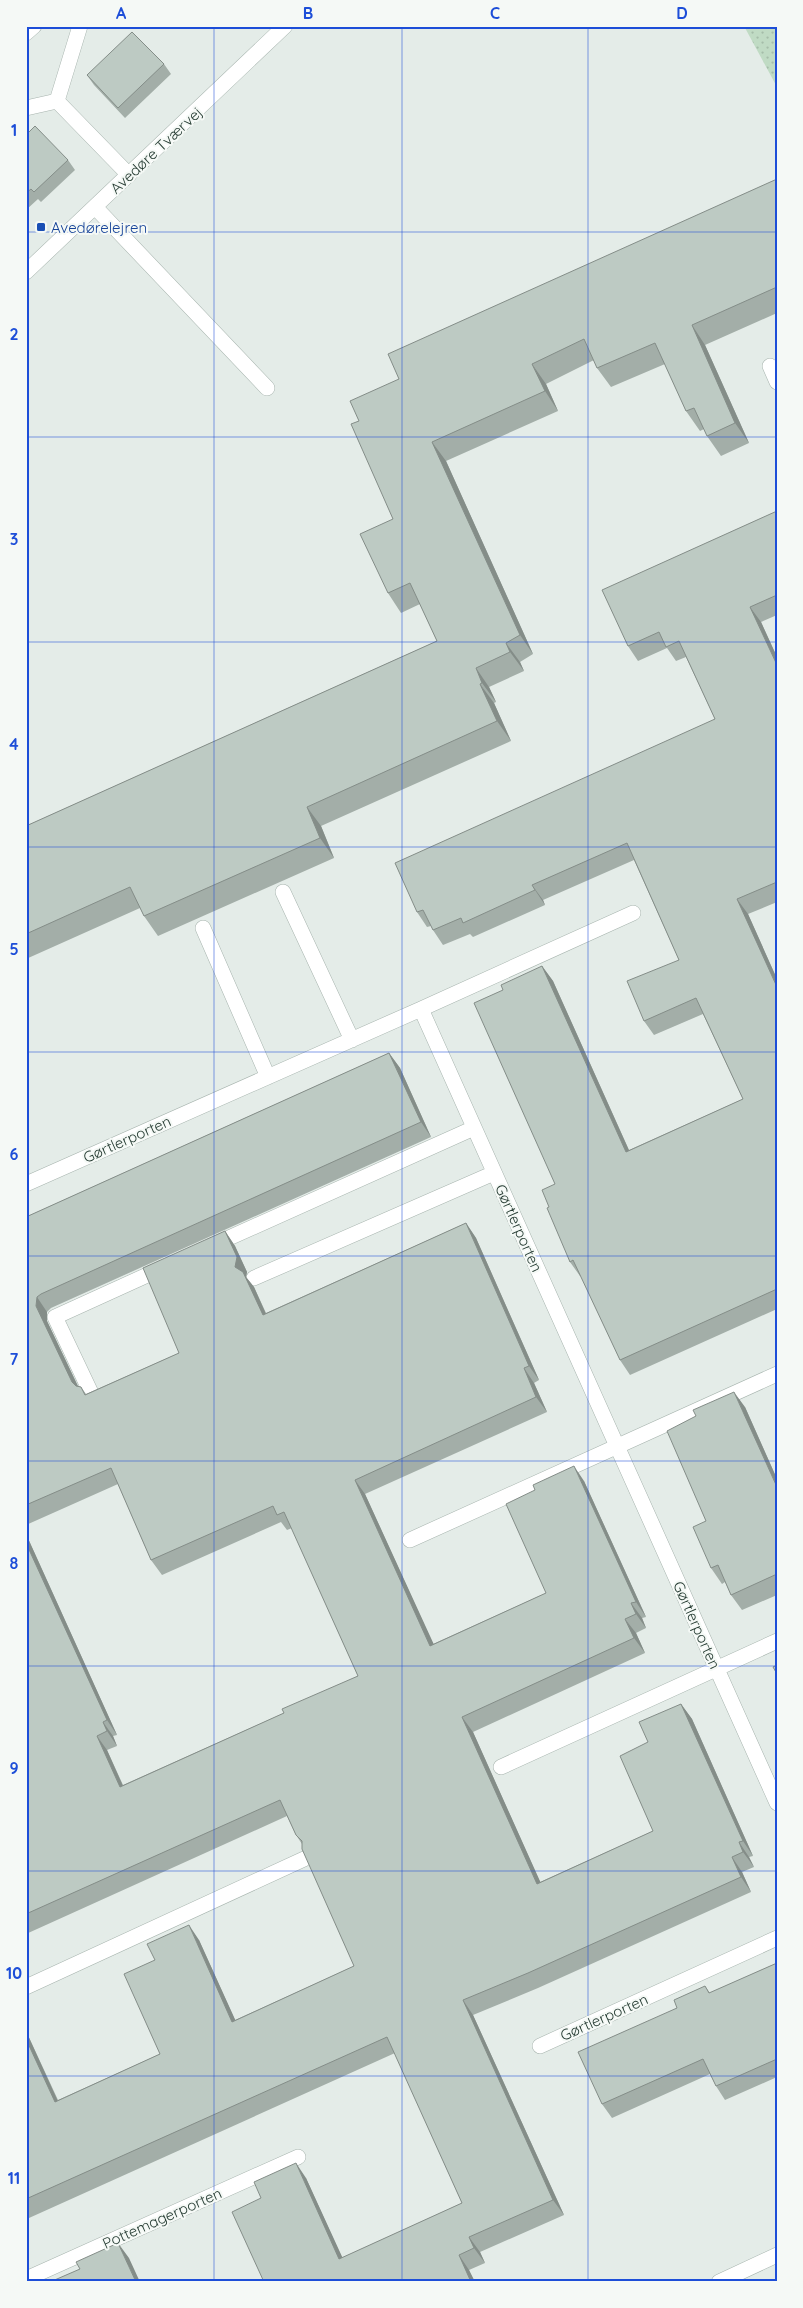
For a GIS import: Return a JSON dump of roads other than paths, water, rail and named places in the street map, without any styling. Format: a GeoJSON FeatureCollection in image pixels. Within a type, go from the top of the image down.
{"type":"FeatureCollection","features":[{"type":"Feature","properties":{"kind":"street"},"geometry":{"type":"LineString","coordinates":[[26,33],[34,26]]}},
{"type":"Feature","properties":{"kind":"street"},"geometry":{"type":"LineString","coordinates":[[57,101],[80,26]]}},
{"type":"Feature","properties":{"kind":"street","name":"Avedøre Tværvej"},"geometry":{"type":"LineString","coordinates":[[26,272],[285,26]]}},
{"type":"Feature","properties":{"kind":"street"},"geometry":{"type":"LineString","coordinates":[[26,108],[57,101]]}},
{"type":"Feature","properties":{"kind":"street"},"geometry":{"type":"LineString","coordinates":[[57,101],[129,175]]}},
{"type":"Feature","properties":{"kind":"street"},"geometry":{"type":"LineString","coordinates":[[95,207],[267,388]]}},
{"type":"Feature","properties":{"kind":"street"},"geometry":{"type":"LineString","coordinates":[[770,366],[777,382]]}},
{"type":"Feature","properties":{"kind":"street"},"geometry":{"type":"LineString","coordinates":[[283,892],[352,1040]]}},
{"type":"Feature","properties":{"kind":"street","name":"Gørtlerporten"},"geometry":{"type":"LineString","coordinates":[[26,1184],[633,913]]}},
{"type":"Feature","properties":{"kind":"street"},"geometry":{"type":"LineString","coordinates":[[203,928],[268,1076]]}},
{"type":"Feature","properties":{"kind":"street","name":"Gørtlerporten"},"geometry":{"type":"LineString","coordinates":[[420,1009],[777,1803]]}},
{"type":"Feature","properties":{"kind":"street"},"geometry":{"type":"LineString","coordinates":[[198,1252],[474,1128]]}},
{"type":"Feature","properties":{"kind":"street"},"geometry":{"type":"LineString","coordinates":[[254,1278],[494,1173]]}},
{"type":"Feature","properties":{"kind":"street"},"geometry":{"type":"LineString","coordinates":[[91,1393],[55,1316],[180,1260]]}},
{"type":"Feature","properties":{"kind":"street"},"geometry":{"type":"LineString","coordinates":[[410,1540],[777,1374]]}},
{"type":"Feature","properties":{"kind":"street"},"geometry":{"type":"LineString","coordinates":[[500,1767],[777,1641]]}},
{"type":"Feature","properties":{"kind":"street"},"geometry":{"type":"LineString","coordinates":[[26,1987],[304,1859]]}},
{"type":"Feature","properties":{"kind":"street","name":"Gørtlerporten"},"geometry":{"type":"LineString","coordinates":[[540,2046],[777,1938]]}},
{"type":"Feature","properties":{"kind":"street","name":"Pottemagerporten"},"geometry":{"type":"LineString","coordinates":[[26,2280],[298,2157]]}},
{"type":"Feature","properties":{"kind":"street"},"geometry":{"type":"LineString","coordinates":[[719,2282],[777,2255]]}},
{"type":"Feature","properties":{"kind":"place","name":"Avedørelejren"},"geometry":{"type":"Point","coordinates":[41,227]}}]}
